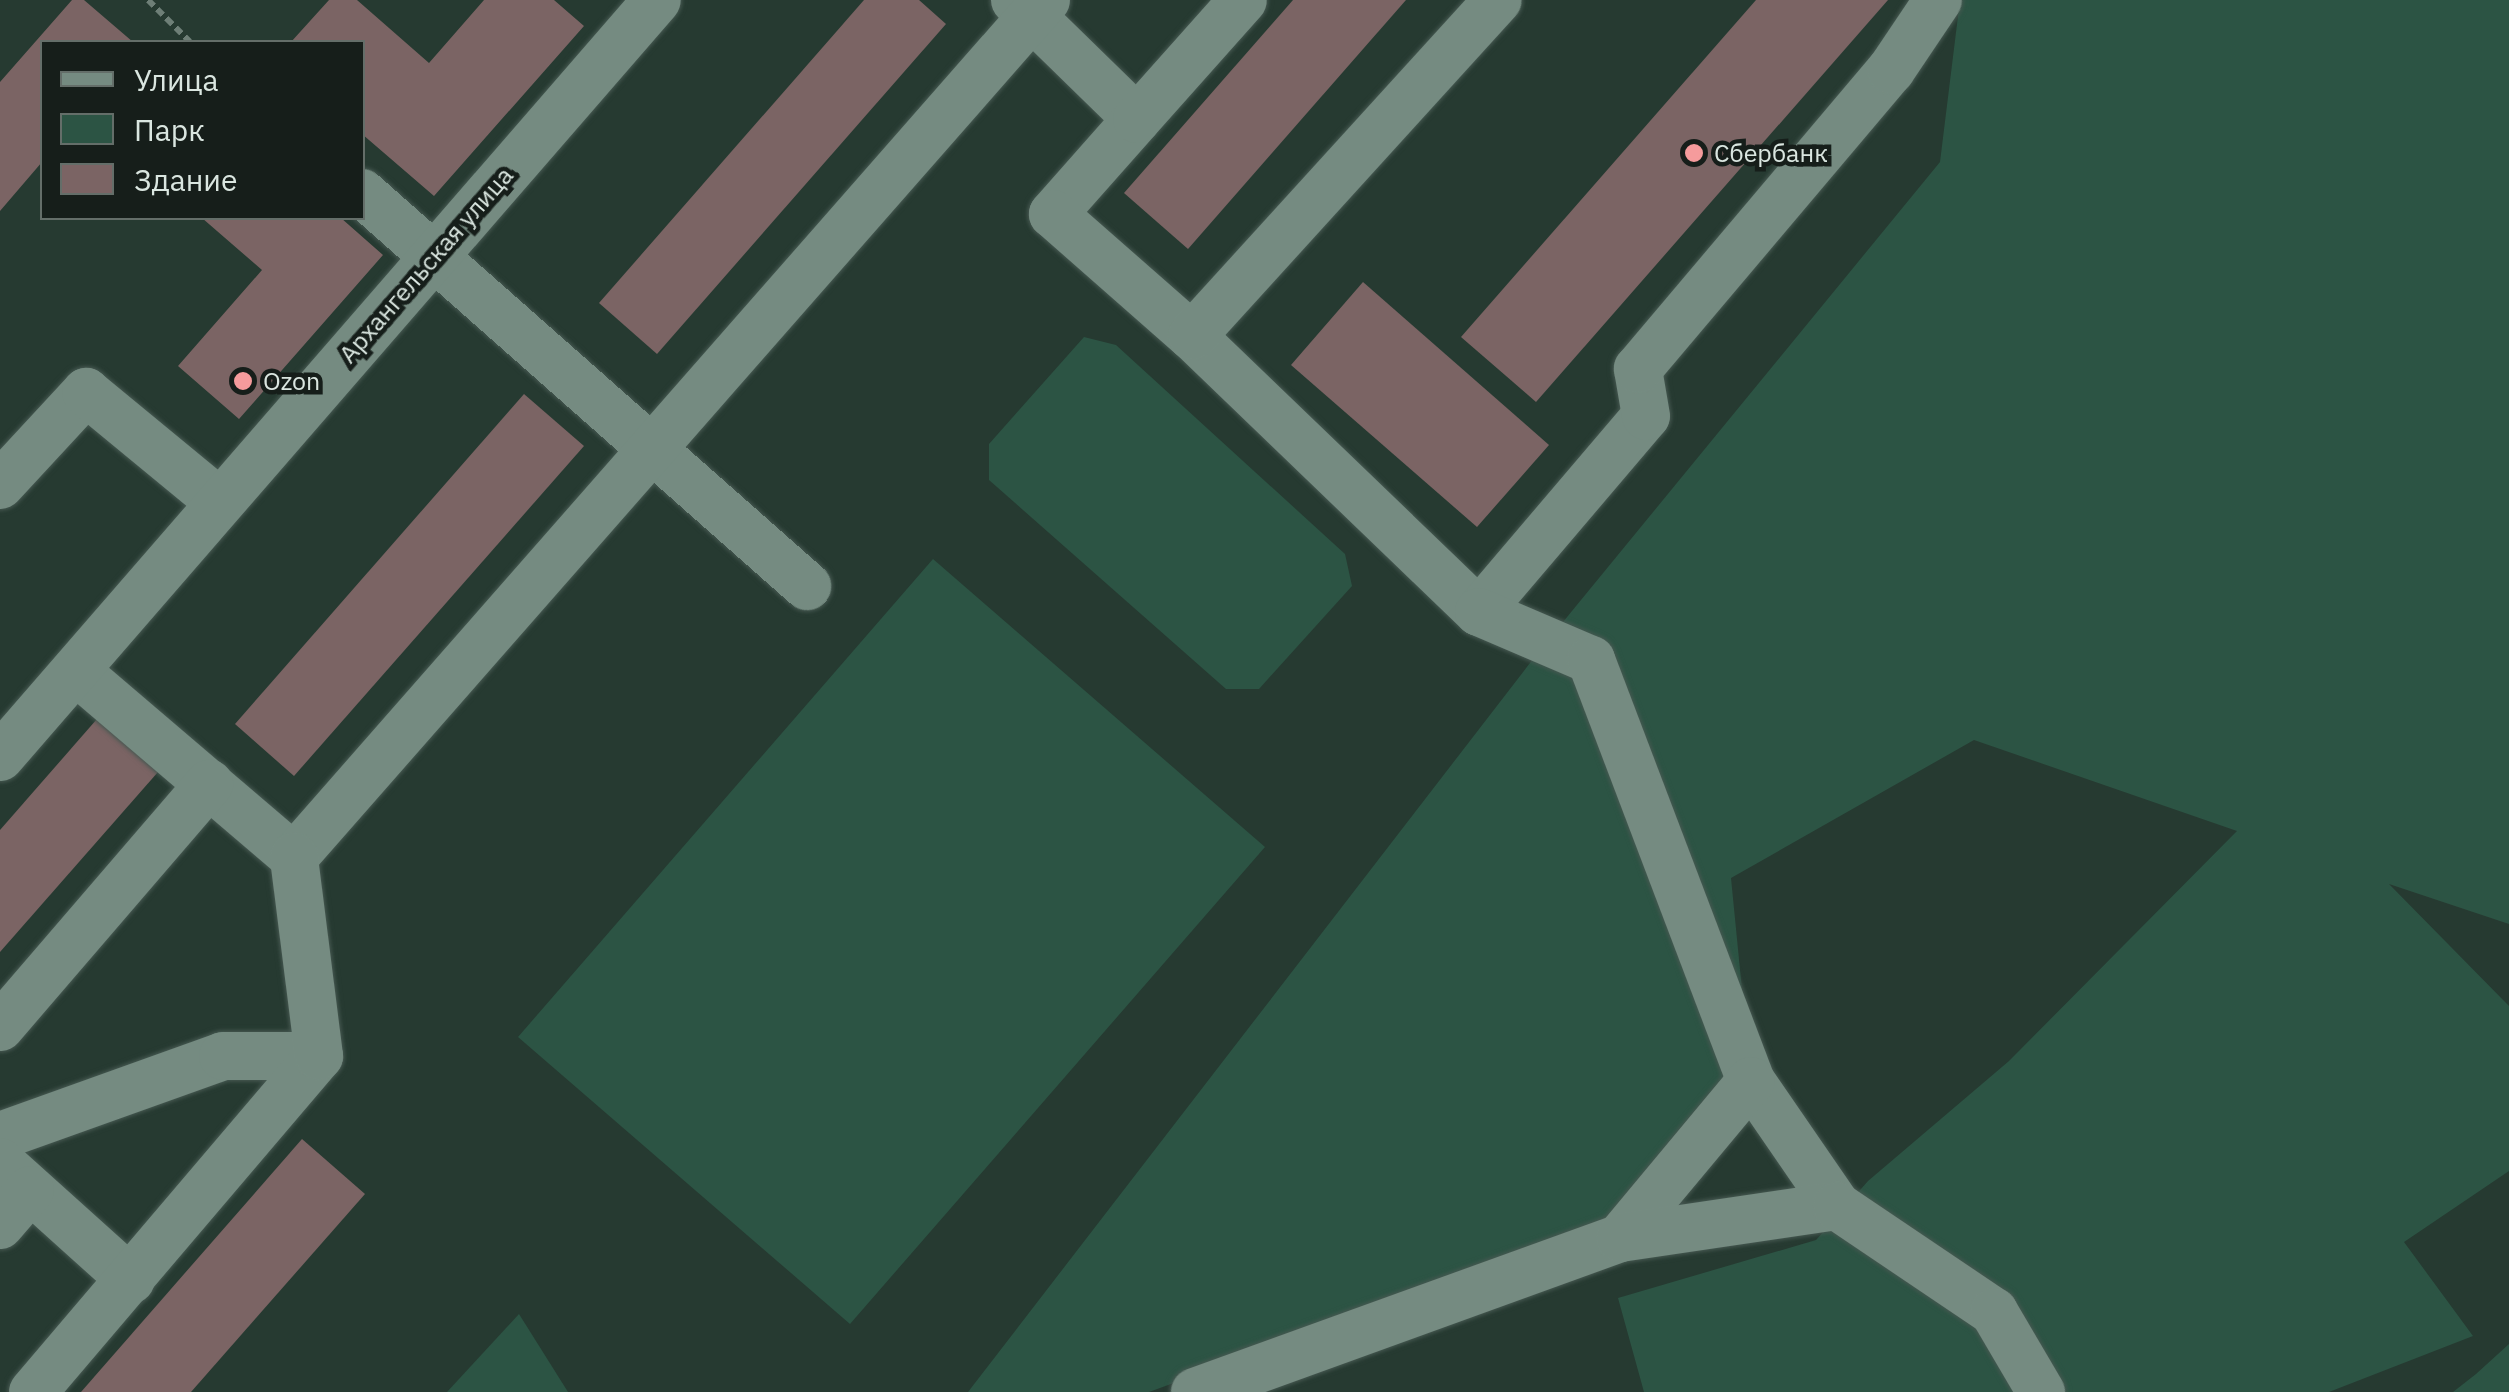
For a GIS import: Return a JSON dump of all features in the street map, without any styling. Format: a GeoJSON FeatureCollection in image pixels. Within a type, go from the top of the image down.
{"type":"FeatureCollection","features":[{"type":"Feature","properties":{"kind":"street","name":"Архангельская улица"},"geometry":{"type":"LineString","coordinates":[[0,757],[218,501],[657,0]]}},
{"type":"Feature","properties":{"kind":"street"},"geometry":{"type":"LineString","coordinates":[[1243,0],[1052,214],[1192,336],[1479,612],[1591,660],[1750,1081],[1837,1206],[1994,1312],[2041,1392]]}},
{"type":"Feature","properties":{"kind":"street"},"geometry":{"type":"LineString","coordinates":[[1192,336],[1498,0]]}},
{"type":"Feature","properties":{"kind":"street"},"geometry":{"type":"LineString","coordinates":[[1479,612],[1646,416],[1638,370],[1891,70],[1938,0]]}},
{"type":"Feature","properties":{"kind":"street"},"geometry":{"type":"LineString","coordinates":[[294,857],[652,449],[1031,5],[1138,119]]}},
{"type":"Feature","properties":{"kind":"street"},"geometry":{"type":"LineString","coordinates":[[365,196],[807,586]]}},
{"type":"Feature","properties":{"kind":"street"},"geometry":{"type":"LineString","coordinates":[[0,484],[86,392],[218,501]]}},
{"type":"Feature","properties":{"kind":"street"},"geometry":{"type":"LineString","coordinates":[[33,1392],[319,1056],[294,857],[76,671]]}},
{"type":"Feature","properties":{"kind":"street"},"geometry":{"type":"LineString","coordinates":[[0,1027],[209,784]]}},
{"type":"Feature","properties":{"kind":"street"},"geometry":{"type":"LineString","coordinates":[[0,1136],[223,1056],[319,1056]]}},
{"type":"Feature","properties":{"kind":"street"},"geometry":{"type":"LineString","coordinates":[[1620,1238],[1750,1081]]}},
{"type":"Feature","properties":{"kind":"street"},"geometry":{"type":"LineString","coordinates":[[10,1192],[131,1280]]}},
{"type":"Feature","properties":{"kind":"street"},"geometry":{"type":"LineString","coordinates":[[1194,1392],[1620,1238],[1837,1206]]}},
{"type":"Feature","properties":{"kind":"path"},"geometry":{"type":"LineString","coordinates":[[148,0],[188,40]]}},
{"type":"Feature","properties":{"kind":"green space"},"geometry":{"type":"Polygon","coordinates":[[[1960,0],[2509,0],[2509,924],[2389,884],[2509,1006],[2509,1171],[2404,1242],[2473,1336],[2329,1392],[1644,1392],[1618,1298],[1816,1240],[1868,1181],[2009,1061],[2237,831],[1974,740],[1731,878],[1751,1081],[1596,1229],[1149,1392],[968,1392],[1540,650],[1940,162],[1960,0]]]}},
{"type":"Feature","properties":{"kind":"green space"},"geometry":{"type":"Polygon","coordinates":[[[1084,337],[1116,345],[1345,554],[1352,586],[1259,689],[1226,689],[989,480],[989,444],[1084,337]]]}},
{"type":"Feature","properties":{"kind":"green space"},"geometry":{"type":"Polygon","coordinates":[[[933,559],[1265,847],[850,1324],[518,1037],[933,559]]]}},
{"type":"Feature","properties":{"kind":"green space"},"geometry":{"type":"Polygon","coordinates":[[[519,1314],[568,1392],[447,1392],[519,1314]]]}},
{"type":"Feature","properties":{"kind":"green space"},"geometry":{"type":"Polygon","coordinates":[[[2509,1344],[2509,1392],[2453,1392],[2476,1374],[2509,1344]]]}},
{"type":"Feature","properties":{"kind":"building"},"geometry":{"type":"Polygon","coordinates":[[[72,0],[84,0],[131,40],[40,40],[40,164],[0,211],[0,82],[72,0]]]}},
{"type":"Feature","properties":{"kind":"building"},"geometry":{"type":"Polygon","coordinates":[[[329,0],[357,0],[429,63],[484,0],[554,0],[584,26],[434,196],[365,137],[365,40],[293,40],[329,0]]]}},
{"type":"Feature","properties":{"kind":"building"},"geometry":{"type":"Polygon","coordinates":[[[864,0],[919,0],[946,24],[657,354],[599,303],[864,0]]]}},
{"type":"Feature","properties":{"kind":"building"},"geometry":{"type":"Polygon","coordinates":[[[1293,0],[1406,0],[1188,249],[1124,193],[1293,0]]]}},
{"type":"Feature","properties":{"kind":"building"},"geometry":{"type":"Polygon","coordinates":[[[1756,0],[1888,0],[1536,402],[1461,337],[1756,0]]]}},
{"type":"Feature","properties":{"kind":"building"},"geometry":{"type":"Polygon","coordinates":[[[204,220],[343,220],[383,255],[239,419],[178,366],[262,270],[204,220]]]}},
{"type":"Feature","properties":{"kind":"building"},"geometry":{"type":"Polygon","coordinates":[[[1363,282],[1549,445],[1477,527],[1291,365],[1363,282]]]}},
{"type":"Feature","properties":{"kind":"building"},"geometry":{"type":"Polygon","coordinates":[[[524,394],[584,446],[294,776],[235,724],[524,394]]]}},
{"type":"Feature","properties":{"kind":"building"},"geometry":{"type":"Polygon","coordinates":[[[97,719],[158,772],[0,952],[0,830],[97,719]]]}},
{"type":"Feature","properties":{"kind":"building"},"geometry":{"type":"Polygon","coordinates":[[[302,1139],[365,1194],[191,1392],[81,1392],[302,1139]]]}},
{"type":"Feature","properties":{"kind":"place","name":"Сбербанк"},"geometry":{"type":"Point","coordinates":[1694,153]}},
{"type":"Feature","properties":{"kind":"place","name":"Ozon"},"geometry":{"type":"Point","coordinates":[243,381]}}]}
